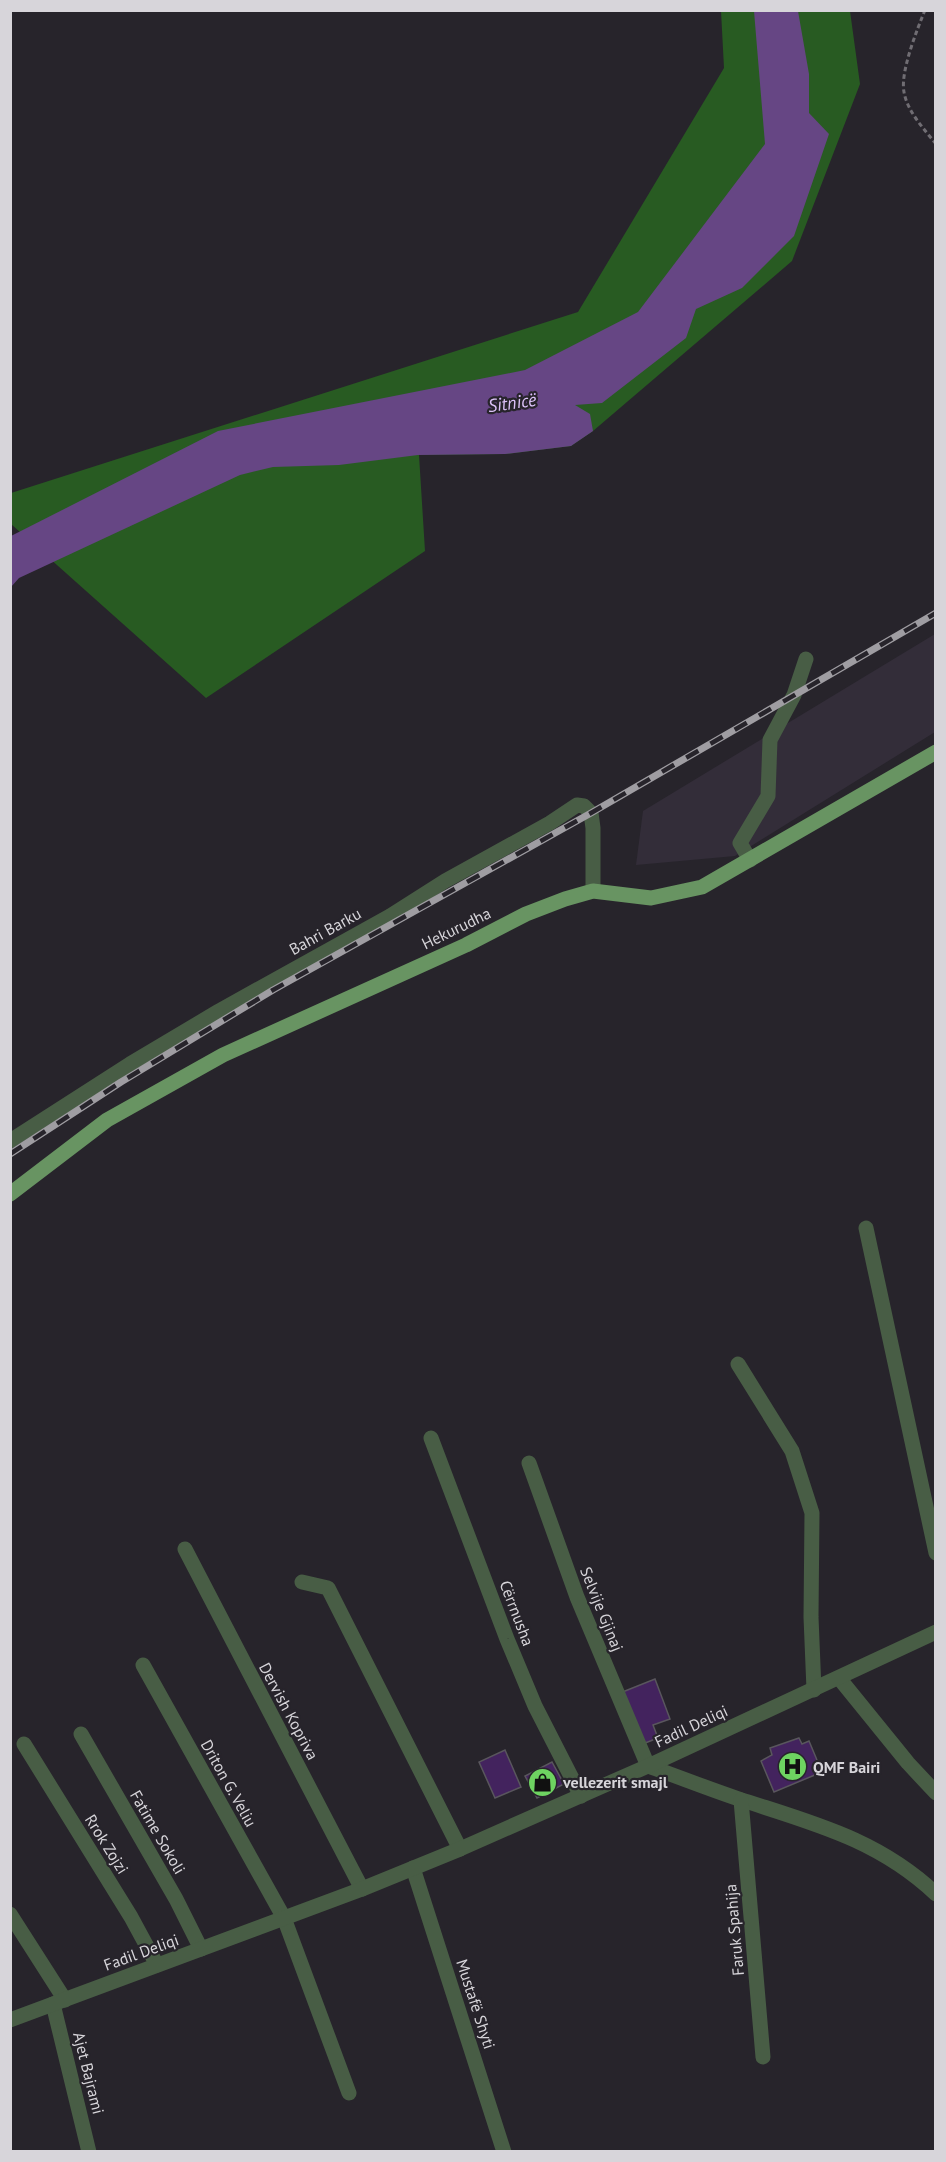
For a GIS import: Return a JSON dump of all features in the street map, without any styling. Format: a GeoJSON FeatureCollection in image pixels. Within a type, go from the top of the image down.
{"type":"FeatureCollection","features":[{"type":"Feature","properties":{"kind":"main road","name":"Hekurudha"},"geometry":{"type":"LineString","coordinates":[[10,1194],[107,1120],[223,1055],[466,945],[526,914],[593,891],[651,898],[702,887],[936,752]]}},
{"type":"Feature","properties":{"kind":"street"},"geometry":{"type":"LineString","coordinates":[[750,860],[740,843],[768,796],[770,740],[794,695],[806,659]]}},
{"type":"Feature","properties":{"kind":"street","name":"Bahri Barku"},"geometry":{"type":"LineString","coordinates":[[10,1141],[130,1064],[209,1017],[390,916],[445,880],[550,823],[577,805],[584,806],[591,813],[593,891]]}},
{"type":"Feature","properties":{"kind":"street"},"geometry":{"type":"LineString","coordinates":[[866,1228],[936,1553]]}},
{"type":"Feature","properties":{"kind":"street"},"geometry":{"type":"LineString","coordinates":[[738,1364],[792,1451],[812,1513],[811,1617],[814,1690]]}},
{"type":"Feature","properties":{"kind":"street","name":"Cërrnusha"},"geometry":{"type":"LineString","coordinates":[[431,1438],[507,1639],[531,1696],[581,1796]]}},
{"type":"Feature","properties":{"kind":"street","name":"Selvije Gjinaj"},"geometry":{"type":"LineString","coordinates":[[529,1462],[577,1597],[648,1766]]}},
{"type":"Feature","properties":{"kind":"street","name":"Dervish Kopriva"},"geometry":{"type":"LineString","coordinates":[[184,1549],[362,1889]]}},
{"type":"Feature","properties":{"kind":"street"},"geometry":{"type":"LineString","coordinates":[[302,1582],[328,1588],[460,1849]]}},
{"type":"Feature","properties":{"kind":"street","name":"Fadil Deliqi"},"geometry":{"type":"LineString","coordinates":[[10,2020],[362,1889],[460,1849],[648,1766],[936,1632]]}},
{"type":"Feature","properties":{"kind":"street","name":"Driton G. Veliu"},"geometry":{"type":"LineString","coordinates":[[143,1665],[284,1918]]}},
{"type":"Feature","properties":{"kind":"street"},"geometry":{"type":"LineString","coordinates":[[838,1678],[908,1763],[936,1793]]}},
{"type":"Feature","properties":{"kind":"street","name":"Fatime Sokoli"},"geometry":{"type":"LineString","coordinates":[[81,1734],[176,1899],[201,1949]]}},
{"type":"Feature","properties":{"kind":"street","name":"Rrok Zojzi"},"geometry":{"type":"LineString","coordinates":[[24,1744],[131,1917],[157,1965]]}},
{"type":"Feature","properties":{"kind":"street"},"geometry":{"type":"LineString","coordinates":[[648,1766],[741,1800],[833,1829],[883,1854],[915,1874],[936,1894]]}},
{"type":"Feature","properties":{"kind":"street","name":"Faruk Spahija"},"geometry":{"type":"LineString","coordinates":[[741,1800],[763,2057]]}},
{"type":"Feature","properties":{"kind":"street","name":"Mustafë Shyti"},"geometry":{"type":"LineString","coordinates":[[413,1868],[504,2151]]}},
{"type":"Feature","properties":{"kind":"street","name":"Ajet Bajrami"},"geometry":{"type":"LineString","coordinates":[[10,1914],[59,2002],[89,2151]]}},
{"type":"Feature","properties":{"kind":"street"},"geometry":{"type":"LineString","coordinates":[[284,1918],[349,2093]]}},
{"type":"Feature","properties":{"kind":"path"},"geometry":{"type":"LineString","coordinates":[[925,10],[910,51],[903,92],[914,116],[936,144]]}},
{"type":"Feature","properties":{"kind":"shaded area"},"geometry":{"type":"Polygon","coordinates":[[[935,634],[935,732],[735,856],[636,865],[643,811],[935,634]]]}},
{"type":"Feature","properties":{"kind":"green space"},"geometry":{"type":"Polygon","coordinates":[[[721,11],[850,11],[860,84],[792,261],[593,431],[571,446],[505,454],[419,455],[425,551],[206,698],[11,524],[11,493],[578,312],[724,68],[721,11]]]}},
{"type":"Feature","properties":{"kind":"water","name":"Sitnicë"},"geometry":{"type":"Polygon","coordinates":[[[754,11],[798,11],[809,74],[809,113],[829,134],[794,236],[742,288],[696,309],[686,338],[602,403],[575,405],[590,414],[593,431],[571,446],[505,454],[418,455],[339,465],[273,467],[240,475],[19,578],[11,587],[11,536],[218,431],[525,370],[638,312],[765,144],[754,11]]]}},
{"type":"Feature","properties":{"kind":"building"},"geometry":{"type":"Polygon","coordinates":[[[655,1679],[670,1719],[653,1725],[658,1738],[640,1745],[620,1693],[655,1679]]]}},
{"type":"Feature","properties":{"kind":"building","name":"QMF Bairi"},"geometry":{"type":"Polygon","coordinates":[[[799,1738],[802,1744],[809,1741],[822,1772],[774,1792],[761,1761],[772,1755],[770,1748],[799,1738]]]}},
{"type":"Feature","properties":{"kind":"building"},"geometry":{"type":"Polygon","coordinates":[[[505,1750],[521,1787],[495,1798],[479,1762],[505,1750]]]}},
{"type":"Feature","properties":{"kind":"building"},"geometry":{"type":"Polygon","coordinates":[[[552,1762],[564,1784],[537,1798],[525,1776],[552,1762]]]}},
{"type":"Feature","properties":{"kind":"railway"},"geometry":{"type":"LineString","coordinates":[[10,1154],[121,1082],[273,990],[591,813],[936,613]]}},
{"type":"Feature","properties":{"kind":"place","name":"QMF Bairi"},"geometry":{"type":"Point","coordinates":[792,1767]}},
{"type":"Feature","properties":{"kind":"place","name":"vellezerit smajl"},"geometry":{"type":"Point","coordinates":[542,1782]}}]}
